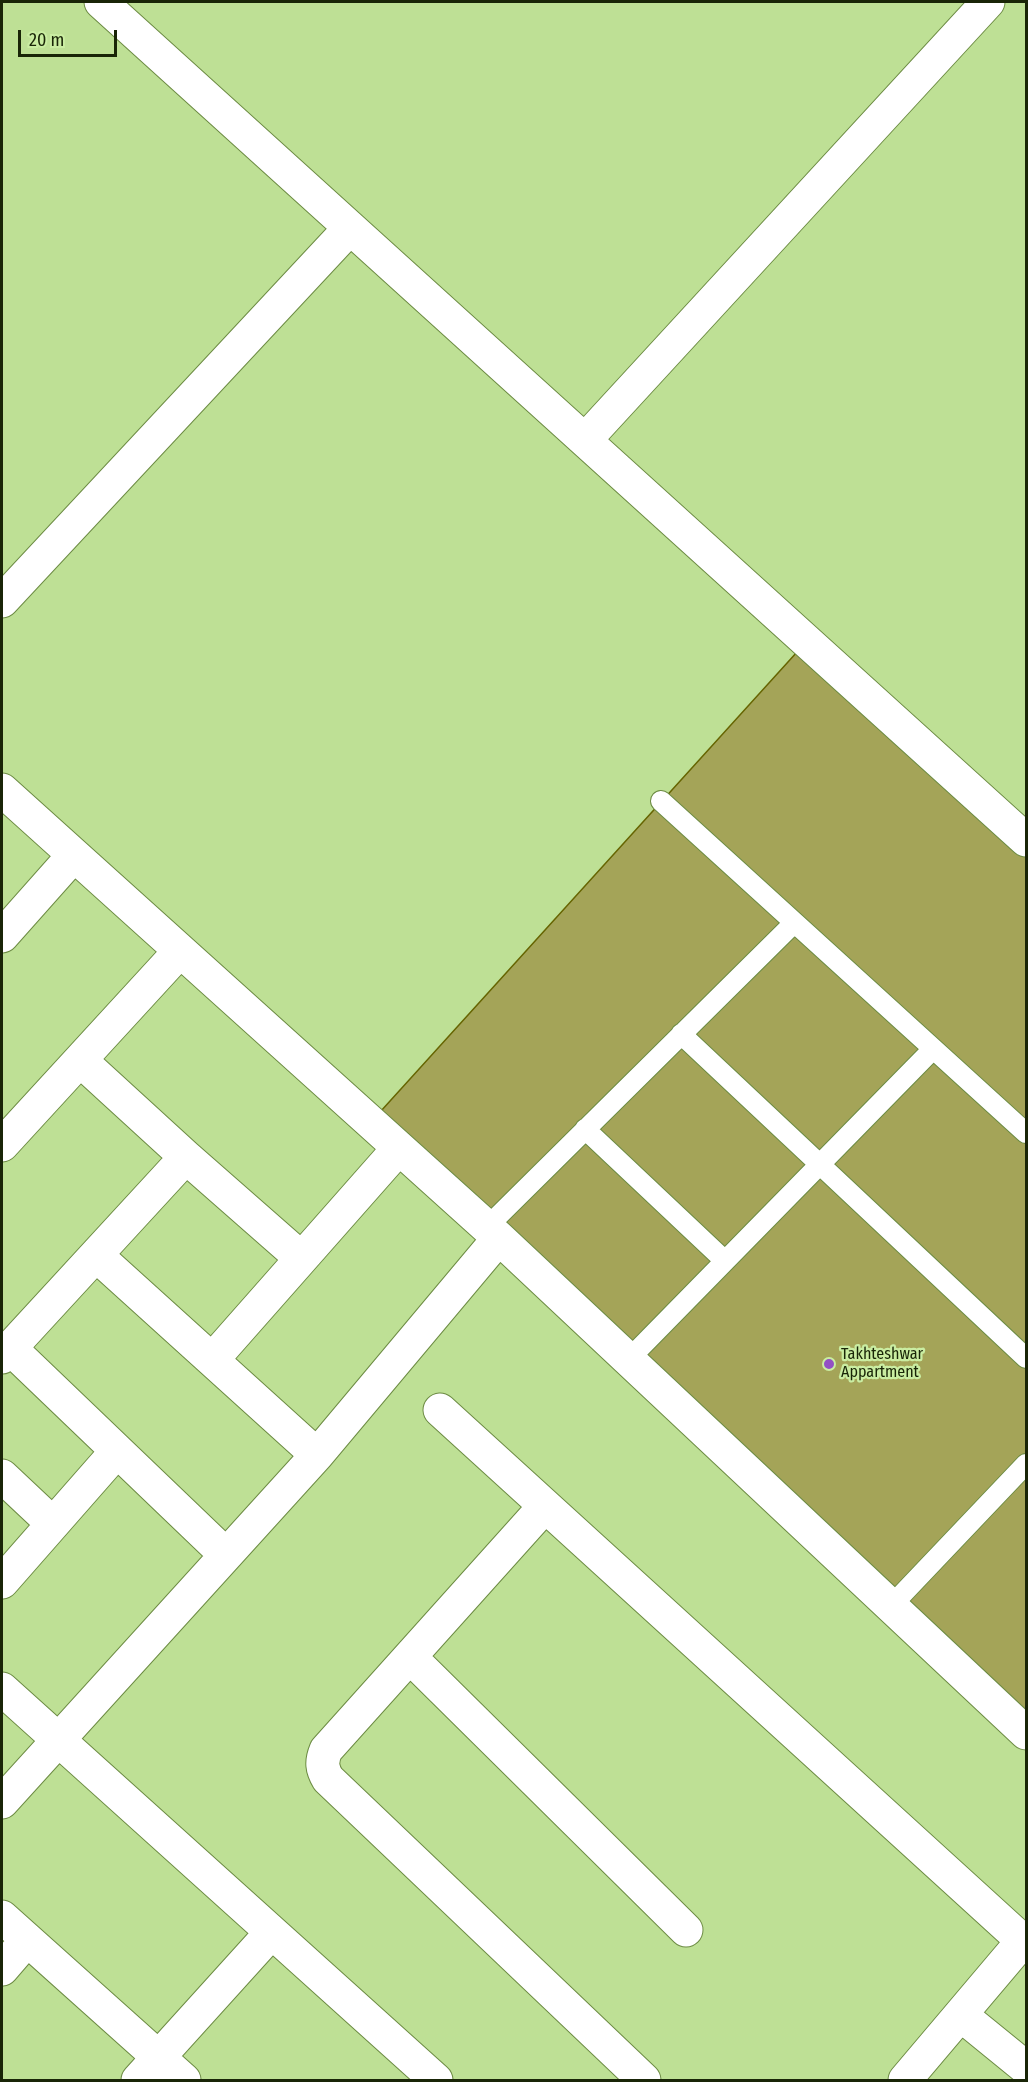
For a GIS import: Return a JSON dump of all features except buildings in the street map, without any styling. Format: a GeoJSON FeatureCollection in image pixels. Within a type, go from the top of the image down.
{"type":"FeatureCollection","features":[{"type":"Feature","properties":{"kind":"street"},"geometry":{"type":"LineString","coordinates":[[101,2],[1026,840]]}},
{"type":"Feature","properties":{"kind":"street"},"geometry":{"type":"LineString","coordinates":[[585,440],[988,2]]}},
{"type":"Feature","properties":{"kind":"street"},"geometry":{"type":"LineString","coordinates":[[2,601],[350,228]]}},
{"type":"Feature","properties":{"kind":"street"},"geometry":{"type":"LineString","coordinates":[[2,790],[493,1232],[1026,1733]]}},
{"type":"Feature","properties":{"kind":"street"},"geometry":{"type":"LineString","coordinates":[[2,936],[74,855]]}},
{"type":"Feature","properties":{"kind":"street"},"geometry":{"type":"LineString","coordinates":[[2,1146],[180,951]]}},
{"type":"Feature","properties":{"kind":"street"},"geometry":{"type":"LineString","coordinates":[[80,1060],[301,1258]]}},
{"type":"Feature","properties":{"kind":"street"},"geometry":{"type":"LineString","coordinates":[[212,1360],[399,1148]]}},
{"type":"Feature","properties":{"kind":"street"},"geometry":{"type":"LineString","coordinates":[[186,1157],[6,1352],[117,1451],[226,1555]]}},
{"type":"Feature","properties":{"kind":"street"},"geometry":{"type":"LineString","coordinates":[[2,1802],[317,1455],[493,1232]]}},
{"type":"Feature","properties":{"kind":"street"},"geometry":{"type":"LineString","coordinates":[[96,1255],[317,1455]]}},
{"type":"Feature","properties":{"kind":"street"},"geometry":{"type":"LineString","coordinates":[[440,1410],[1025,1939],[905,2080]]}},
{"type":"Feature","properties":{"kind":"street"},"geometry":{"type":"LineString","coordinates":[[2,1582],[117,1451]]}},
{"type":"Feature","properties":{"kind":"street"},"geometry":{"type":"LineString","coordinates":[[2,1476],[53,1524]]}},
{"type":"Feature","properties":{"kind":"street"},"geometry":{"type":"LineString","coordinates":[[545,1506],[326,1750],[322,1758],[322,1769],[328,1779],[644,2080]]}},
{"type":"Feature","properties":{"kind":"street"},"geometry":{"type":"LineString","coordinates":[[410,1657],[686,1930]]}},
{"type":"Feature","properties":{"kind":"street"},"geometry":{"type":"LineString","coordinates":[[2,1689],[436,2080]]}},
{"type":"Feature","properties":{"kind":"street"},"geometry":{"type":"LineString","coordinates":[[2,1917],[27,1940],[148,2069],[184,2080]]}},
{"type":"Feature","properties":{"kind":"street"},"geometry":{"type":"LineString","coordinates":[[148,2069],[272,1933]]}},
{"type":"Feature","properties":{"kind":"street"},"geometry":{"type":"LineString","coordinates":[[2,1969],[27,1940]]}},
{"type":"Feature","properties":{"kind":"street"},"geometry":{"type":"LineString","coordinates":[[961,2015],[1026,2068]]}},
{"type":"Feature","properties":{"kind":"lane"},"geometry":{"type":"LineString","coordinates":[[661,801],[1026,1133]]}},
{"type":"Feature","properties":{"kind":"lane"},"geometry":{"type":"LineString","coordinates":[[493,1232],[585,1129],[794,923]]}},
{"type":"Feature","properties":{"kind":"lane"},"geometry":{"type":"LineString","coordinates":[[681,1034],[1026,1358]]}},
{"type":"Feature","properties":{"kind":"lane"},"geometry":{"type":"LineString","coordinates":[[628,1359],[933,1048]]}},
{"type":"Feature","properties":{"kind":"lane"},"geometry":{"type":"LineString","coordinates":[[585,1129],[724,1260]]}},
{"type":"Feature","properties":{"kind":"lane"},"geometry":{"type":"LineString","coordinates":[[891,1606],[1026,1464]]}},
{"type":"Feature","properties":{"kind":"place","name":"Takhteshwar Appartment"},"geometry":{"type":"Point","coordinates":[829,1364]}}]}
